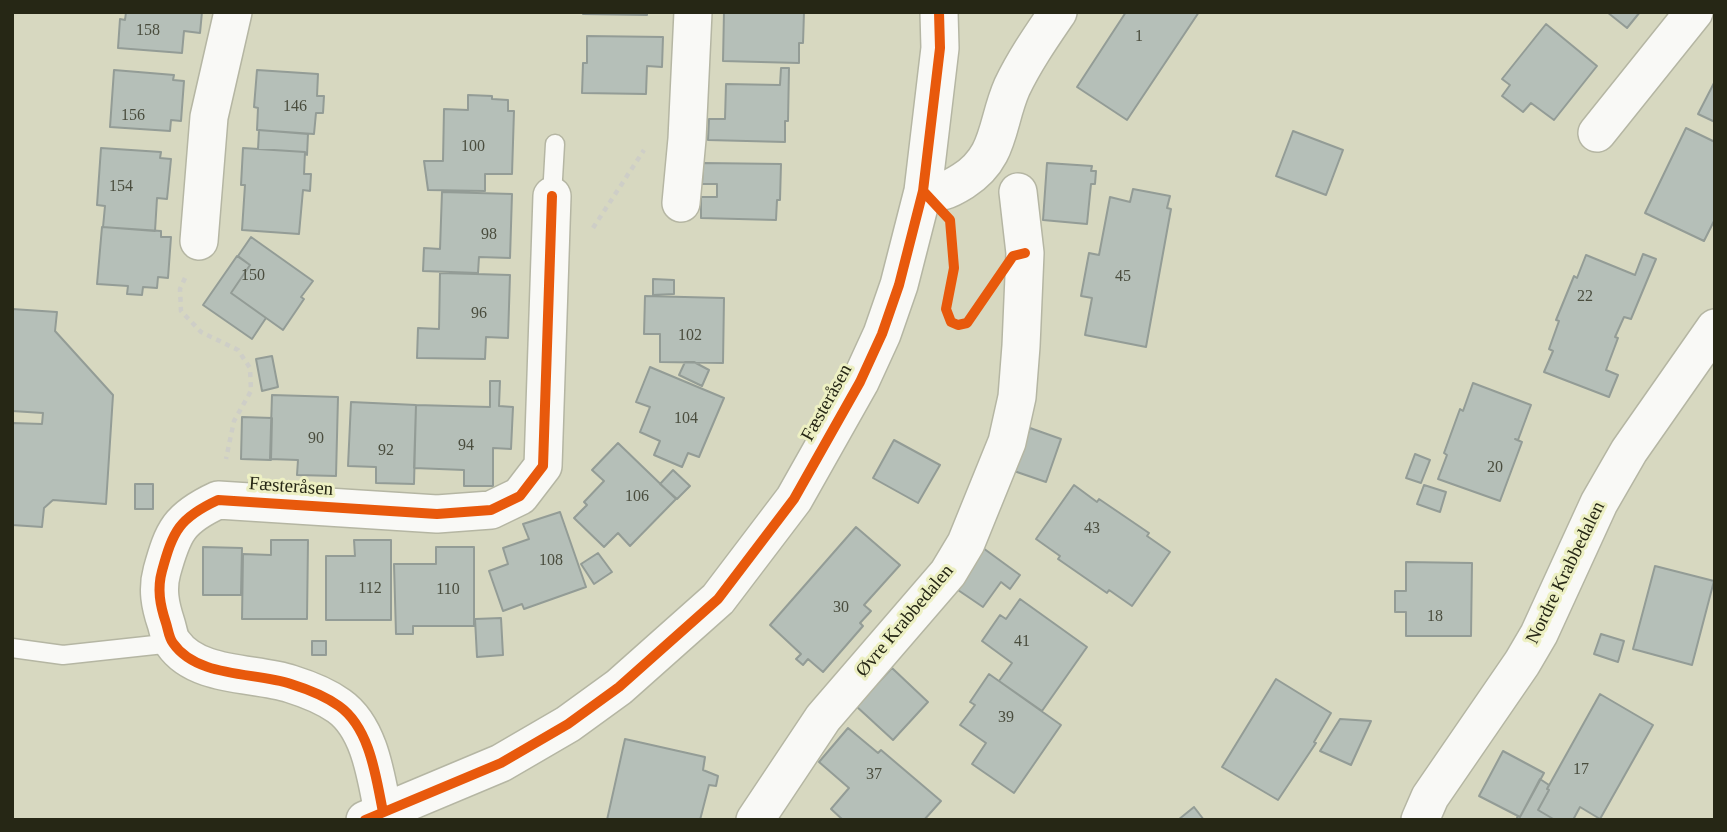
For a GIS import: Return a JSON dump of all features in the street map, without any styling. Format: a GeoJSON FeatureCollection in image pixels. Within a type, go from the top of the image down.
{"type":"FeatureCollection","features":[{"type":"Feature","properties":{"kind":"street"},"geometry":{"type":"LineString","coordinates":[[200,241],[209,117],[233,12]]}},
{"type":"Feature","properties":{"kind":"street"},"geometry":{"type":"LineString","coordinates":[[681,203],[693,12]]}},
{"type":"Feature","properties":{"kind":"street","name":"Fæsteråsen"},"geometry":{"type":"LineString","coordinates":[[173,643],[192,660],[213,669],[290,683],[340,707],[355,723],[366,745],[374,816],[501,763],[568,724],[619,687],[718,599],[794,499],[860,382],[882,334],[899,285],[923,191],[940,48],[939,12]]}},
{"type":"Feature","properties":{"kind":"street"},"geometry":{"type":"LineString","coordinates":[[923,191],[943,193],[977,171],[992,152],[1009,95],[1024,61],[1058,12]]}},
{"type":"Feature","properties":{"kind":"street"},"geometry":{"type":"LineString","coordinates":[[1597,133],[1694,12]]}},
{"type":"Feature","properties":{"kind":"street","name":"Øvre Krabbedalen"},"geometry":{"type":"LineString","coordinates":[[755,820],[823,718],[948,573],[966,543],[1003,454],[1017,397],[1025,253],[1018,192]]}},
{"type":"Feature","properties":{"kind":"street","name":"Fæsteråsen"},"geometry":{"type":"LineString","coordinates":[[218,500],[437,514],[491,510],[520,496],[543,466],[552,196]]}},
{"type":"Feature","properties":{"kind":"street","name":"Nordre Krabbedalen"},"geometry":{"type":"LineString","coordinates":[[1420,820],[1430,797],[1539,634],[1599,503],[1629,451],[1715,328]]}},
{"type":"Feature","properties":{"kind":"street"},"geometry":{"type":"LineString","coordinates":[[173,643],[161,607],[159,583],[170,540],[192,512],[218,500]]}},
{"type":"Feature","properties":{"kind":"lane"},"geometry":{"type":"LineString","coordinates":[[552,196],[555,145]]}},
{"type":"Feature","properties":{"kind":"lane"},"geometry":{"type":"LineString","coordinates":[[12,648],[63,655],[173,643]]}},
{"type":"Feature","properties":{"kind":"path"},"geometry":{"type":"LineString","coordinates":[[592,230],[649,141],[687,139]]}},
{"type":"Feature","properties":{"kind":"path"},"geometry":{"type":"LineString","coordinates":[[200,241],[180,289],[181,311],[201,332],[238,350],[250,368],[251,391],[234,421],[218,500]]}},
{"type":"Feature","properties":{"kind":"building"},"geometry":{"type":"Polygon","coordinates":[[[126,12],[202,12],[200,33],[184,31],[182,53],[118,48],[120,19],[125,20],[126,12]]]}},
{"type":"Feature","properties":{"kind":"building"},"geometry":{"type":"Polygon","coordinates":[[[647,12],[647,15],[583,14],[647,12]]]}},
{"type":"Feature","properties":{"kind":"building"},"geometry":{"type":"Polygon","coordinates":[[[724,12],[804,12],[799,63],[723,61],[724,12]]]}},
{"type":"Feature","properties":{"kind":"building"},"geometry":{"type":"Polygon","coordinates":[[[1126,12],[1199,12],[1127,120],[1077,87],[1126,12]]]}},
{"type":"Feature","properties":{"kind":"building"},"geometry":{"type":"Polygon","coordinates":[[[1607,12],[1640,12],[1627,28],[1607,12]]]}},
{"type":"Feature","properties":{"kind":"building"},"geometry":{"type":"Polygon","coordinates":[[[1546,24],[1597,66],[1554,120],[1531,103],[1523,112],[1502,96],[1510,85],[1502,79],[1546,24]]]}},
{"type":"Feature","properties":{"kind":"building"},"geometry":{"type":"Polygon","coordinates":[[[587,36],[663,37],[662,67],[647,66],[646,94],[582,93],[583,63],[587,63],[587,36]]]}},
{"type":"Feature","properties":{"kind":"building"},"geometry":{"type":"Polygon","coordinates":[[[781,68],[789,68],[785,142],[708,140],[709,119],[725,119],[726,84],[780,85],[781,68]]]}},
{"type":"Feature","properties":{"kind":"building"},"geometry":{"type":"Polygon","coordinates":[[[114,70],[174,75],[173,80],[184,81],[181,121],[171,120],[170,131],[110,127],[114,70]]]}},
{"type":"Feature","properties":{"kind":"building"},"geometry":{"type":"Polygon","coordinates":[[[257,70],[318,74],[317,96],[324,96],[323,113],[316,113],[314,134],[257,130],[258,108],[254,107],[257,70]]]}},
{"type":"Feature","properties":{"kind":"building"},"geometry":{"type":"Polygon","coordinates":[[[1715,81],[1715,122],[1698,114],[1715,81]]]}},
{"type":"Feature","properties":{"kind":"building"},"geometry":{"type":"Polygon","coordinates":[[[468,95],[508,100],[508,111],[514,111],[512,174],[485,174],[485,191],[428,190],[424,161],[443,161],[444,109],[468,110],[468,95]]]}},
{"type":"Feature","properties":{"kind":"building"},"geometry":{"type":"Polygon","coordinates":[[[1686,128],[1715,142],[1715,219],[1704,241],[1645,213],[1686,128]]]}},
{"type":"Feature","properties":{"kind":"building"},"geometry":{"type":"Polygon","coordinates":[[[259,130],[308,134],[307,155],[305,152],[258,149],[259,130]]]}},
{"type":"Feature","properties":{"kind":"building"},"geometry":{"type":"Polygon","coordinates":[[[1293,131],[1343,150],[1326,195],[1276,176],[1293,131]]]}},
{"type":"Feature","properties":{"kind":"building"},"geometry":{"type":"Polygon","coordinates":[[[101,148],[161,152],[160,158],[171,159],[167,199],[157,198],[155,231],[103,227],[105,206],[97,205],[101,148]]]}},
{"type":"Feature","properties":{"kind":"building"},"geometry":{"type":"Polygon","coordinates":[[[243,148],[305,152],[304,174],[311,174],[310,191],[303,190],[299,234],[242,230],[245,185],[241,185],[243,148]]]}},
{"type":"Feature","properties":{"kind":"building"},"geometry":{"type":"Polygon","coordinates":[[[703,163],[781,164],[780,200],[777,200],[776,220],[701,218],[701,197],[717,197],[717,184],[702,184],[703,163]]]}},
{"type":"Feature","properties":{"kind":"building"},"geometry":{"type":"Polygon","coordinates":[[[1047,163],[1092,166],[1091,171],[1096,171],[1095,184],[1091,184],[1087,224],[1043,220],[1047,163]]]}},
{"type":"Feature","properties":{"kind":"building"},"geometry":{"type":"Polygon","coordinates":[[[1133,189],[1170,196],[1167,208],[1171,209],[1146,347],[1085,335],[1092,298],[1081,296],[1089,253],[1099,255],[1110,197],[1130,202],[1133,189]]]}},
{"type":"Feature","properties":{"kind":"building"},"geometry":{"type":"Polygon","coordinates":[[[442,192],[512,194],[510,258],[479,257],[478,273],[423,271],[424,248],[440,249],[442,192]]]}},
{"type":"Feature","properties":{"kind":"building"},"geometry":{"type":"Polygon","coordinates":[[[102,227],[161,231],[161,237],[171,237],[168,278],[158,277],[157,288],[143,287],[142,295],[127,294],[128,286],[97,284],[102,227]]]}},
{"type":"Feature","properties":{"kind":"building"},"geometry":{"type":"Polygon","coordinates":[[[251,237],[313,281],[283,330],[231,293],[250,265],[238,256],[251,237]]]}},
{"type":"Feature","properties":{"kind":"building"},"geometry":{"type":"Polygon","coordinates":[[[1643,254],[1656,259],[1631,319],[1624,317],[1615,337],[1618,338],[1606,370],[1618,375],[1609,397],[1544,372],[1553,351],[1549,349],[1559,321],[1556,320],[1586,255],[1635,275],[1643,254]]]}},
{"type":"Feature","properties":{"kind":"building"},"geometry":{"type":"Polygon","coordinates":[[[237,256],[250,265],[231,293],[266,318],[252,339],[203,305],[237,256]]]}},
{"type":"Feature","properties":{"kind":"building"},"geometry":{"type":"Polygon","coordinates":[[[440,273],[510,275],[508,338],[486,337],[485,359],[417,358],[418,328],[439,329],[440,273]]]}},
{"type":"Feature","properties":{"kind":"building"},"geometry":{"type":"Polygon","coordinates":[[[653,279],[674,280],[674,294],[653,295],[653,279]]]}},
{"type":"Feature","properties":{"kind":"building"},"geometry":{"type":"Polygon","coordinates":[[[645,296],[724,298],[723,363],[660,362],[660,334],[644,334],[645,296]]]}},
{"type":"Feature","properties":{"kind":"building"},"geometry":{"type":"Polygon","coordinates":[[[12,309],[57,312],[55,331],[113,395],[106,504],[53,500],[44,508],[42,527],[12,525],[12,423],[42,424],[43,413],[12,411],[12,309]]]}},
{"type":"Feature","properties":{"kind":"building"},"geometry":{"type":"Polygon","coordinates":[[[272,356],[278,387],[262,391],[256,359],[272,356]]]}},
{"type":"Feature","properties":{"kind":"building"},"geometry":{"type":"Polygon","coordinates":[[[685,362],[694,362],[709,370],[702,386],[679,375],[685,362]]]}},
{"type":"Feature","properties":{"kind":"building"},"geometry":{"type":"Polygon","coordinates":[[[650,367],[724,398],[699,457],[688,453],[682,467],[654,455],[660,441],[640,432],[650,407],[636,402],[650,367]]]}},
{"type":"Feature","properties":{"kind":"building"},"geometry":{"type":"Polygon","coordinates":[[[490,381],[500,381],[499,406],[513,407],[511,449],[493,448],[493,486],[464,486],[464,470],[414,468],[416,405],[490,407],[490,381]]]}},
{"type":"Feature","properties":{"kind":"building"},"geometry":{"type":"Polygon","coordinates":[[[1473,383],[1531,405],[1518,440],[1515,439],[1522,442],[1500,501],[1438,479],[1460,409],[1463,411],[1473,383]]]}},
{"type":"Feature","properties":{"kind":"building"},"geometry":{"type":"Polygon","coordinates":[[[272,395],[338,397],[336,476],[297,475],[298,460],[270,459],[272,395]]]}},
{"type":"Feature","properties":{"kind":"building"},"geometry":{"type":"Polygon","coordinates":[[[351,402],[416,405],[414,484],[376,483],[376,467],[348,466],[351,402]]]}},
{"type":"Feature","properties":{"kind":"building"},"geometry":{"type":"Polygon","coordinates":[[[242,417],[272,418],[271,460],[241,459],[242,417]]]}},
{"type":"Feature","properties":{"kind":"building"},"geometry":{"type":"Polygon","coordinates":[[[1030,428],[1061,439],[1046,482],[1014,471],[1030,428]]]}},
{"type":"Feature","properties":{"kind":"building"},"geometry":{"type":"Polygon","coordinates":[[[894,440],[940,465],[918,503],[873,478],[894,440]]]}},
{"type":"Feature","properties":{"kind":"building"},"geometry":{"type":"Polygon","coordinates":[[[618,443],[676,499],[630,546],[618,533],[604,547],[574,518],[587,505],[584,502],[604,481],[592,470],[618,443]]]}},
{"type":"Feature","properties":{"kind":"building"},"geometry":{"type":"Polygon","coordinates":[[[1415,454],[1430,460],[1421,483],[1406,478],[1415,454]]]}},
{"type":"Feature","properties":{"kind":"building"},"geometry":{"type":"Polygon","coordinates":[[[673,470],[690,486],[677,499],[660,484],[673,470]]]}},
{"type":"Feature","properties":{"kind":"building"},"geometry":{"type":"Polygon","coordinates":[[[135,484],[153,484],[153,509],[135,509],[135,484]]]}},
{"type":"Feature","properties":{"kind":"building"},"geometry":{"type":"Polygon","coordinates":[[[1074,485],[1149,533],[1147,536],[1170,552],[1132,606],[1109,590],[1107,593],[1058,559],[1060,556],[1036,539],[1074,485]]]}},
{"type":"Feature","properties":{"kind":"building"},"geometry":{"type":"Polygon","coordinates":[[[1424,485],[1446,492],[1440,512],[1417,504],[1424,485]]]}},
{"type":"Feature","properties":{"kind":"building"},"geometry":{"type":"Polygon","coordinates":[[[560,512],[586,587],[524,609],[522,604],[503,611],[489,571],[508,564],[503,548],[529,539],[523,524],[560,512]]]}},
{"type":"Feature","properties":{"kind":"building"},"geometry":{"type":"Polygon","coordinates":[[[856,527],[900,565],[864,605],[871,611],[860,623],[863,626],[823,672],[808,659],[803,665],[796,659],[801,654],[770,625],[856,527]]]}},
{"type":"Feature","properties":{"kind":"building"},"geometry":{"type":"Polygon","coordinates":[[[271,540],[308,540],[307,619],[242,619],[243,554],[271,555],[271,540]]]}},
{"type":"Feature","properties":{"kind":"building"},"geometry":{"type":"Polygon","coordinates":[[[354,540],[391,540],[391,620],[326,620],[326,556],[355,556],[354,540]]]}},
{"type":"Feature","properties":{"kind":"building"},"geometry":{"type":"Polygon","coordinates":[[[203,547],[242,548],[241,595],[203,595],[203,547]]]}},
{"type":"Feature","properties":{"kind":"building"},"geometry":{"type":"Polygon","coordinates":[[[436,547],[474,547],[474,626],[413,626],[413,634],[396,634],[394,564],[436,564],[436,547]]]}},
{"type":"Feature","properties":{"kind":"building"},"geometry":{"type":"Polygon","coordinates":[[[983,548],[1020,575],[1010,589],[1001,582],[983,607],[955,588],[983,548]]]}},
{"type":"Feature","properties":{"kind":"building"},"geometry":{"type":"Polygon","coordinates":[[[598,553],[612,572],[594,584],[581,564],[598,553]]]}},
{"type":"Feature","properties":{"kind":"building"},"geometry":{"type":"Polygon","coordinates":[[[1406,562],[1472,563],[1471,636],[1406,636],[1406,612],[1395,612],[1395,591],[1406,591],[1406,562]]]}},
{"type":"Feature","properties":{"kind":"building"},"geometry":{"type":"Polygon","coordinates":[[[1655,566],[1714,581],[1692,665],[1633,649],[1655,566]]]}},
{"type":"Feature","properties":{"kind":"building"},"geometry":{"type":"Polygon","coordinates":[[[1020,599],[1087,647],[1042,711],[999,681],[1012,663],[982,641],[1000,615],[1006,619],[1020,599]]]}},
{"type":"Feature","properties":{"kind":"building"},"geometry":{"type":"Polygon","coordinates":[[[501,618],[503,655],[477,657],[475,619],[501,618]]]}},
{"type":"Feature","properties":{"kind":"building"},"geometry":{"type":"Polygon","coordinates":[[[1601,634],[1624,641],[1618,662],[1594,654],[1601,634]]]}},
{"type":"Feature","properties":{"kind":"building"},"geometry":{"type":"Polygon","coordinates":[[[312,641],[326,641],[326,655],[312,655],[312,641]]]}},
{"type":"Feature","properties":{"kind":"building"},"geometry":{"type":"Polygon","coordinates":[[[892,668],[928,702],[893,740],[856,706],[892,668]]]}},
{"type":"Feature","properties":{"kind":"building"},"geometry":{"type":"Polygon","coordinates":[[[989,674],[1061,725],[1014,793],[972,764],[986,743],[960,725],[975,705],[970,702],[989,674]]]}},
{"type":"Feature","properties":{"kind":"building"},"geometry":{"type":"Polygon","coordinates":[[[1276,679],[1331,713],[1314,742],[1316,743],[1278,800],[1222,767],[1276,679]]]}},
{"type":"Feature","properties":{"kind":"building"},"geometry":{"type":"Polygon","coordinates":[[[1600,694],[1653,725],[1600,819],[1580,807],[1573,820],[1555,820],[1538,810],[1600,694]]]}},
{"type":"Feature","properties":{"kind":"building"},"geometry":{"type":"Polygon","coordinates":[[[1340,719],[1371,721],[1351,765],[1320,751],[1340,719]]]}},
{"type":"Feature","properties":{"kind":"building"},"geometry":{"type":"Polygon","coordinates":[[[848,728],[878,753],[881,750],[941,801],[924,820],[843,820],[831,809],[849,788],[819,762],[848,728]]]}},
{"type":"Feature","properties":{"kind":"building"},"geometry":{"type":"Polygon","coordinates":[[[625,739],[705,757],[703,770],[718,776],[716,786],[709,785],[700,820],[607,820],[625,739]]]}},
{"type":"Feature","properties":{"kind":"building"},"geometry":{"type":"Polygon","coordinates":[[[1503,751],[1544,773],[1520,817],[1479,796],[1503,751]]]}},
{"type":"Feature","properties":{"kind":"building"},"geometry":{"type":"Polygon","coordinates":[[[1540,779],[1549,785],[1549,790],[1538,810],[1555,820],[1516,820],[1520,817],[1540,779]]]}},
{"type":"Feature","properties":{"kind":"building"},"geometry":{"type":"Polygon","coordinates":[[[1194,807],[1204,820],[1178,820],[1194,807]]]}},
{"type":"Feature","properties":{"kind":"cycle path"},"geometry":{"type":"LineString","coordinates":[[365,820],[501,763],[568,724],[619,687],[718,599],[794,499],[860,382],[882,334],[899,285],[923,191],[940,48],[939,12]]}},
{"type":"Feature","properties":{"kind":"cycle path"},"geometry":{"type":"LineString","coordinates":[[923,191],[950,220],[954,268],[946,309],[951,322],[958,325],[967,323],[1013,256],[1025,253]]}},
{"type":"Feature","properties":{"kind":"cycle path"},"geometry":{"type":"LineString","coordinates":[[383,812],[370,754],[350,715],[334,702],[303,688],[277,680],[211,668],[183,654],[171,639],[162,610],[160,578],[170,546],[180,527],[194,513],[218,500],[437,514],[491,510],[520,496],[543,466],[552,196]]}}]}
